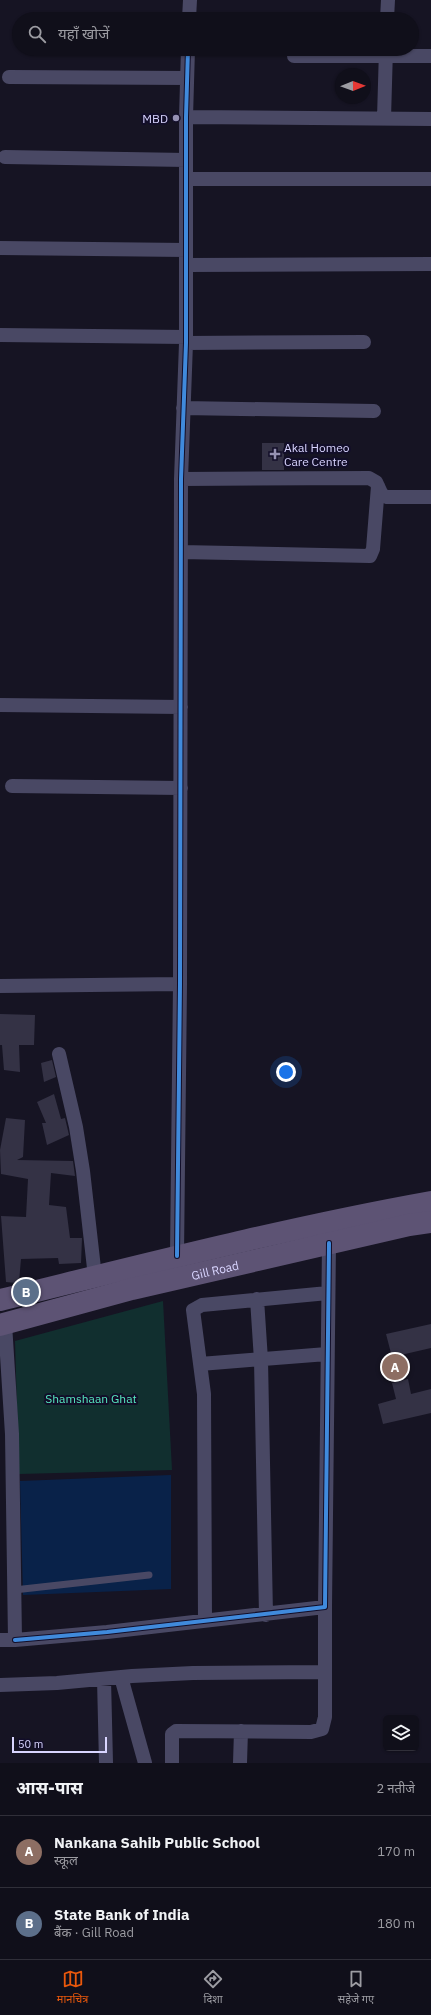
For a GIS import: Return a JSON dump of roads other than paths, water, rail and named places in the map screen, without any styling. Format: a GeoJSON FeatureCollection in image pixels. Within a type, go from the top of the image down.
{"type":"FeatureCollection","features":[{"type":"Feature","properties":{"kind":"main road","name":"Gill Road"},"geometry":{"type":"LineString","coordinates":[[0,1300],[177,1256],[364,1214],[431,1202]]}},
{"type":"Feature","properties":{"kind":"main road","name":"Gill Road"},"geometry":{"type":"LineString","coordinates":[[3,1324],[132,1289],[329,1243],[431,1222]]}},
{"type":"Feature","properties":{"kind":"street"},"geometry":{"type":"LineString","coordinates":[[189,12],[190,0]]}},
{"type":"Feature","properties":{"kind":"street"},"geometry":{"type":"LineString","coordinates":[[387,12],[388,0]]}},
{"type":"Feature","properties":{"kind":"street"},"geometry":{"type":"LineString","coordinates":[[419,55],[431,56]]}},
{"type":"Feature","properties":{"kind":"street"},"geometry":{"type":"LineString","coordinates":[[177,1256],[180,984],[181,479],[186,340],[186,116],[188,56]]}},
{"type":"Feature","properties":{"kind":"street"},"geometry":{"type":"LineString","coordinates":[[384,118],[386,56]]}},
{"type":"Feature","properties":{"kind":"street"},"geometry":{"type":"LineString","coordinates":[[9,77],[187,73]]}},
{"type":"Feature","properties":{"kind":"street"},"geometry":{"type":"LineString","coordinates":[[186,116],[431,119]]}},
{"type":"Feature","properties":{"kind":"street"},"geometry":{"type":"LineString","coordinates":[[5,157],[186,160]]}},
{"type":"Feature","properties":{"kind":"street"},"geometry":{"type":"LineString","coordinates":[[186,179],[431,179]]}},
{"type":"Feature","properties":{"kind":"street"},"geometry":{"type":"LineString","coordinates":[[0,248],[186,250]]}},
{"type":"Feature","properties":{"kind":"street"},"geometry":{"type":"LineString","coordinates":[[186,265],[431,264]]}},
{"type":"Feature","properties":{"kind":"street"},"geometry":{"type":"LineString","coordinates":[[0,335],[186,340],[364,342]]}},
{"type":"Feature","properties":{"kind":"street"},"geometry":{"type":"LineString","coordinates":[[183,408],[374,411]]}},
{"type":"Feature","properties":{"kind":"street"},"geometry":{"type":"LineString","coordinates":[[181,479],[369,478],[376,482],[382,495],[387,497],[431,497]]}},
{"type":"Feature","properties":{"kind":"street"},"geometry":{"type":"LineString","coordinates":[[181,552],[370,556],[373,549],[378,486]]}},
{"type":"Feature","properties":{"kind":"street"},"geometry":{"type":"LineString","coordinates":[[0,706],[181,707]]}},
{"type":"Feature","properties":{"kind":"street"},"geometry":{"type":"LineString","coordinates":[[12,786],[181,788]]}},
{"type":"Feature","properties":{"kind":"street"},"geometry":{"type":"LineString","coordinates":[[0,986],[180,984]]}},
{"type":"Feature","properties":{"kind":"street"},"geometry":{"type":"LineString","coordinates":[[58,1054],[76,1127],[83,1171],[94,1277]]}},
{"type":"Feature","properties":{"kind":"street"},"geometry":{"type":"LineString","coordinates":[[172,1763],[171,1738],[172,1734],[176,1731],[311,1732],[322,1729],[325,1717],[329,1243]]}},
{"type":"Feature","properties":{"kind":"street"},"geometry":{"type":"LineString","coordinates":[[205,1621],[204,1409],[193,1310],[202,1305],[328,1293]]}},
{"type":"Feature","properties":{"kind":"street"},"geometry":{"type":"LineString","coordinates":[[257,1299],[261,1360],[266,1615]]}},
{"type":"Feature","properties":{"kind":"street"},"geometry":{"type":"LineString","coordinates":[[3,1324],[12,1434],[6,1506],[14,1590],[15,1640]]}},
{"type":"Feature","properties":{"kind":"street"},"geometry":{"type":"LineString","coordinates":[[200,1364],[327,1354]]}},
{"type":"Feature","properties":{"kind":"street"},"geometry":{"type":"LineString","coordinates":[[0,1640],[15,1640],[266,1615],[325,1607]]}},
{"type":"Feature","properties":{"kind":"street"},"geometry":{"type":"LineString","coordinates":[[0,1685],[57,1683],[121,1677],[215,1672],[325,1672]]}},
{"type":"Feature","properties":{"kind":"street"},"geometry":{"type":"LineString","coordinates":[[121,1677],[145,1763]]}},
{"type":"Feature","properties":{"kind":"street"},"geometry":{"type":"LineString","coordinates":[[104,1679],[106,1763]]}},
{"type":"Feature","properties":{"kind":"street"},"geometry":{"type":"LineString","coordinates":[[240,1763],[241,1731]]}},
{"type":"Feature","properties":{"kind":"lane"},"geometry":{"type":"LineString","coordinates":[[14,1590],[149,1575]]}},
{"type":"Feature","properties":{"kind":"water"},"geometry":{"type":"Polygon","coordinates":[[[171,1475],[171,1589],[23,1595],[20,1481],[171,1475]]]}},
{"type":"Feature","properties":{"kind":"place","name":"MBD"},"geometry":{"type":"Point","coordinates":[176,118]}},
{"type":"Feature","properties":{"kind":"place","name":"Akal Homeo Care Centre"},"geometry":{"type":"Point","coordinates":[275,454]}},
{"type":"Feature","properties":{"kind":"place","name":"State Bank of India"},"geometry":{"type":"Point","coordinates":[26,1292]}},
{"type":"Feature","properties":{"kind":"place","name":"Nankana Sahib Public School"},"geometry":{"type":"Point","coordinates":[395,1367]}},
{"type":"Feature","properties":{"kind":"park label","name":"Shamshaan Ghat"},"geometry":{"type":"Point","coordinates":[91,1398]}}]}
